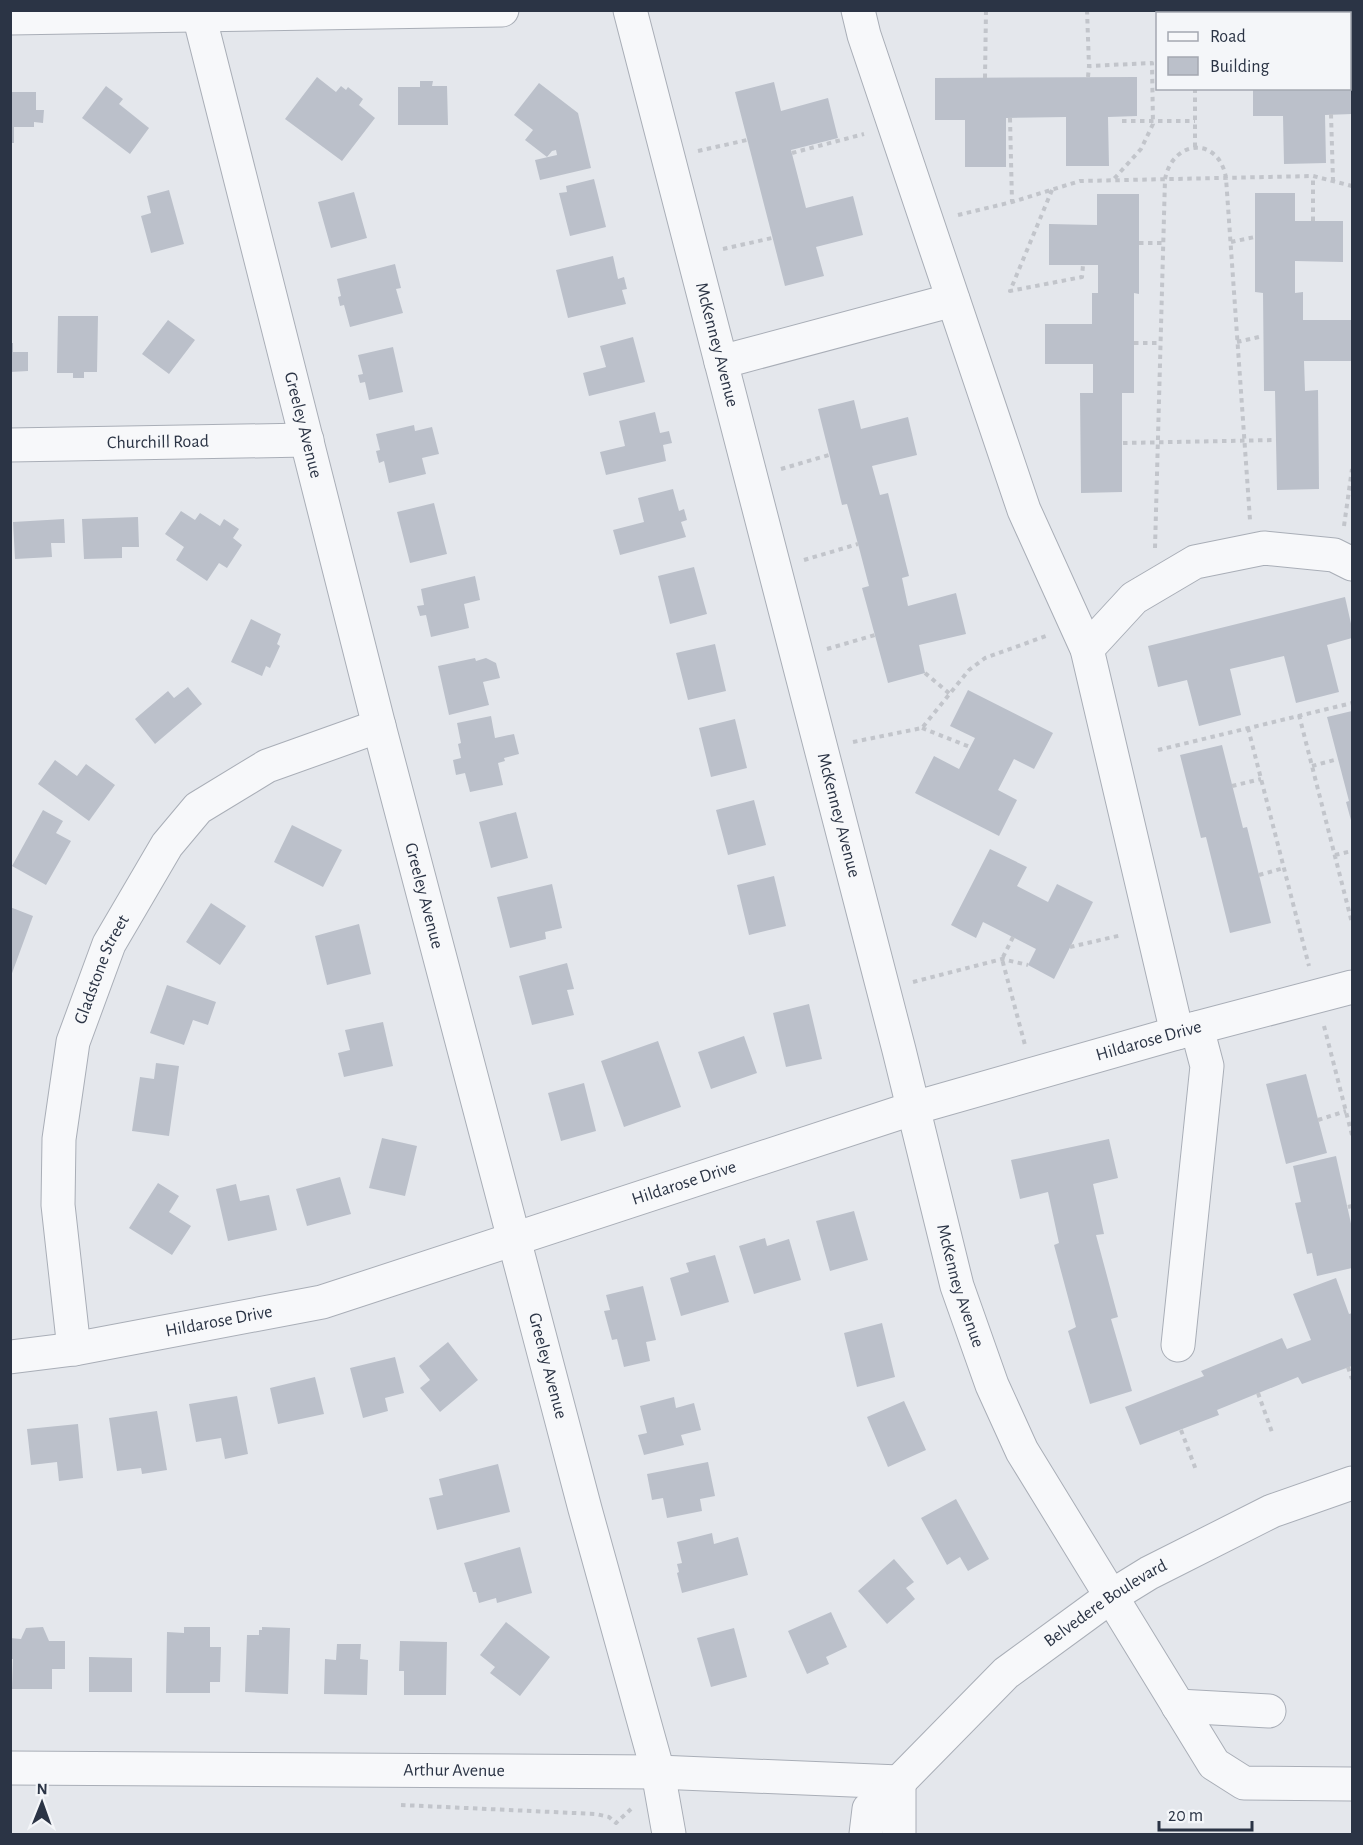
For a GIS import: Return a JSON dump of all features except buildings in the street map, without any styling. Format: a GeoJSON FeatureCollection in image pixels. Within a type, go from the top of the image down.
{"type":"FeatureCollection","features":[{"type":"Feature","properties":{"kind":"street"},"geometry":{"type":"LineString","coordinates":[[10,18],[502,10]]}},
{"type":"Feature","properties":{"kind":"street","name":"McKenney Avenue"},"geometry":{"type":"LineString","coordinates":[[630,10],[914,1108],[957,1286],[992,1385],[1022,1451],[1214,1764],[1244,1783],[1353,1784]]}},
{"type":"Feature","properties":{"kind":"street"},"geometry":{"type":"LineString","coordinates":[[858,10],[864,35],[1023,510],[1087,649],[1154,928],[1187,1031],[1207,1066],[1178,1345]]}},
{"type":"Feature","properties":{"kind":"street","name":"Greeley Avenue"},"geometry":{"type":"LineString","coordinates":[[199,15],[379,726],[585,1509],[658,1772],[669,1834]]}},
{"type":"Feature","properties":{"kind":"street"},"geometry":{"type":"LineString","coordinates":[[721,362],[953,300]]}},
{"type":"Feature","properties":{"kind":"street","name":"Churchill Road"},"geometry":{"type":"LineString","coordinates":[[10,445],[307,440]]}},
{"type":"Feature","properties":{"kind":"street"},"geometry":{"type":"LineString","coordinates":[[1087,649],[1134,598],[1195,562],[1264,548],[1343,560]]}},
{"type":"Feature","properties":{"kind":"street","name":"Gladstone Street"},"geometry":{"type":"LineString","coordinates":[[74,1349],[58,1205],[59,1139],[73,1042],[109,944],[166,845],[198,808],[267,766],[379,726]]}},
{"type":"Feature","properties":{"kind":"street","name":"Hildarose Drive"},"geometry":{"type":"LineString","coordinates":[[10,1357],[74,1349],[322,1302],[914,1108],[1353,987]]}},
{"type":"Feature","properties":{"kind":"street","name":"Belvedere Boulevard"},"geometry":{"type":"LineString","coordinates":[[866,1834],[869,1809],[899,1782],[1006,1673],[1110,1597],[1149,1573],[1272,1511],[1353,1482]]}},
{"type":"Feature","properties":{"kind":"street"},"geometry":{"type":"LineString","coordinates":[[1178,1706],[1269,1711]]}},
{"type":"Feature","properties":{"kind":"street","name":"Arthur Avenue"},"geometry":{"type":"LineString","coordinates":[[10,1768],[658,1772],[899,1782]]}},
{"type":"Feature","properties":{"kind":"street"},"geometry":{"type":"LineString","coordinates":[[899,1782],[899,1834]]}},
{"type":"Feature","properties":{"kind":"path"},"geometry":{"type":"LineString","coordinates":[[985,78],[986,10]]}},
{"type":"Feature","properties":{"kind":"path"},"geometry":{"type":"LineString","coordinates":[[1087,10],[1088,77]]}},
{"type":"Feature","properties":{"kind":"path"},"geometry":{"type":"LineString","coordinates":[[1089,66],[1152,63],[1153,120],[1149,135],[1141,148],[1113,180]]}},
{"type":"Feature","properties":{"kind":"path"},"geometry":{"type":"LineString","coordinates":[[1195,147],[1196,90]]}},
{"type":"Feature","properties":{"kind":"path"},"geometry":{"type":"LineString","coordinates":[[1331,114],[1333,180]]}},
{"type":"Feature","properties":{"kind":"path"},"geometry":{"type":"LineString","coordinates":[[1011,118],[1012,202]]}},
{"type":"Feature","properties":{"kind":"path"},"geometry":{"type":"LineString","coordinates":[[1122,121],[1195,122]]}},
{"type":"Feature","properties":{"kind":"path"},"geometry":{"type":"LineString","coordinates":[[792,153],[895,126]]}},
{"type":"Feature","properties":{"kind":"path"},"geometry":{"type":"LineString","coordinates":[[668,159],[747,140]]}},
{"type":"Feature","properties":{"kind":"path"},"geometry":{"type":"LineString","coordinates":[[1167,579],[1154,560],[1165,179],[1170,162],[1184,150],[1195,147],[1215,153],[1224,166],[1226,178],[1250,551]]}},
{"type":"Feature","properties":{"kind":"path"},"geometry":{"type":"LineString","coordinates":[[1313,176],[1313,221]]}},
{"type":"Feature","properties":{"kind":"path"},"geometry":{"type":"LineString","coordinates":[[954,216],[1012,202],[1080,181],[1313,176],[1353,186]]}},
{"type":"Feature","properties":{"kind":"path"},"geometry":{"type":"LineString","coordinates":[[1053,190],[1010,291],[1082,277],[1083,265]]}},
{"type":"Feature","properties":{"kind":"path"},"geometry":{"type":"LineString","coordinates":[[1231,242],[1255,237]]}},
{"type":"Feature","properties":{"kind":"path"},"geometry":{"type":"LineString","coordinates":[[693,255],[772,238]]}},
{"type":"Feature","properties":{"kind":"path"},"geometry":{"type":"LineString","coordinates":[[1139,243],[1163,243]]}},
{"type":"Feature","properties":{"kind":"path"},"geometry":{"type":"LineString","coordinates":[[1237,342],[1263,336]]}},
{"type":"Feature","properties":{"kind":"path"},"geometry":{"type":"LineString","coordinates":[[1134,343],[1161,343]]}},
{"type":"Feature","properties":{"kind":"path"},"geometry":{"type":"LineString","coordinates":[[1123,443],[1276,440]]}},
{"type":"Feature","properties":{"kind":"path"},"geometry":{"type":"LineString","coordinates":[[750,477],[829,455]]}},
{"type":"Feature","properties":{"kind":"path"},"geometry":{"type":"LineString","coordinates":[[1343,560],[1343,532],[1353,469]]}},
{"type":"Feature","properties":{"kind":"path"},"geometry":{"type":"LineString","coordinates":[[774,567],[815,558],[858,544]]}},
{"type":"Feature","properties":{"kind":"path"},"geometry":{"type":"LineString","coordinates":[[797,656],[875,635]]}},
{"type":"Feature","properties":{"kind":"path"},"geometry":{"type":"LineString","coordinates":[[925,674],[950,694]]}},
{"type":"Feature","properties":{"kind":"path"},"geometry":{"type":"LineString","coordinates":[[1158,750],[1353,703]]}},
{"type":"Feature","properties":{"kind":"path"},"geometry":{"type":"LineString","coordinates":[[1299,715],[1353,923]]}},
{"type":"Feature","properties":{"kind":"path"},"geometry":{"type":"LineString","coordinates":[[922,728],[970,747]]}},
{"type":"Feature","properties":{"kind":"path"},"geometry":{"type":"LineString","coordinates":[[1248,728],[1353,1135]]}},
{"type":"Feature","properties":{"kind":"path"},"geometry":{"type":"LineString","coordinates":[[1312,766],[1338,759]]}},
{"type":"Feature","properties":{"kind":"path"},"geometry":{"type":"LineString","coordinates":[[1232,786],[1261,778]]}},
{"type":"Feature","properties":{"kind":"path"},"geometry":{"type":"LineString","coordinates":[[1335,855],[1353,851]]}},
{"type":"Feature","properties":{"kind":"path"},"geometry":{"type":"LineString","coordinates":[[1259,875],[1284,868]]}},
{"type":"Feature","properties":{"kind":"path"},"geometry":{"type":"LineString","coordinates":[[1070,947],[1154,928]]}},
{"type":"Feature","properties":{"kind":"path"},"geometry":{"type":"LineString","coordinates":[[1013,937],[1002,959],[1034,1075]]}},
{"type":"Feature","properties":{"kind":"path"},"geometry":{"type":"LineString","coordinates":[[883,989],[1002,959],[1028,965]]}},
{"type":"Feature","properties":{"kind":"path"},"geometry":{"type":"LineString","coordinates":[[1318,1120],[1346,1111]]}},
{"type":"Feature","properties":{"kind":"path"},"geometry":{"type":"LineString","coordinates":[[1348,1368],[1353,1379]]}},
{"type":"Feature","properties":{"kind":"path"},"geometry":{"type":"LineString","coordinates":[[1258,1393],[1273,1435]]}},
{"type":"Feature","properties":{"kind":"path"},"geometry":{"type":"LineString","coordinates":[[1181,1430],[1196,1470]]}}]}
